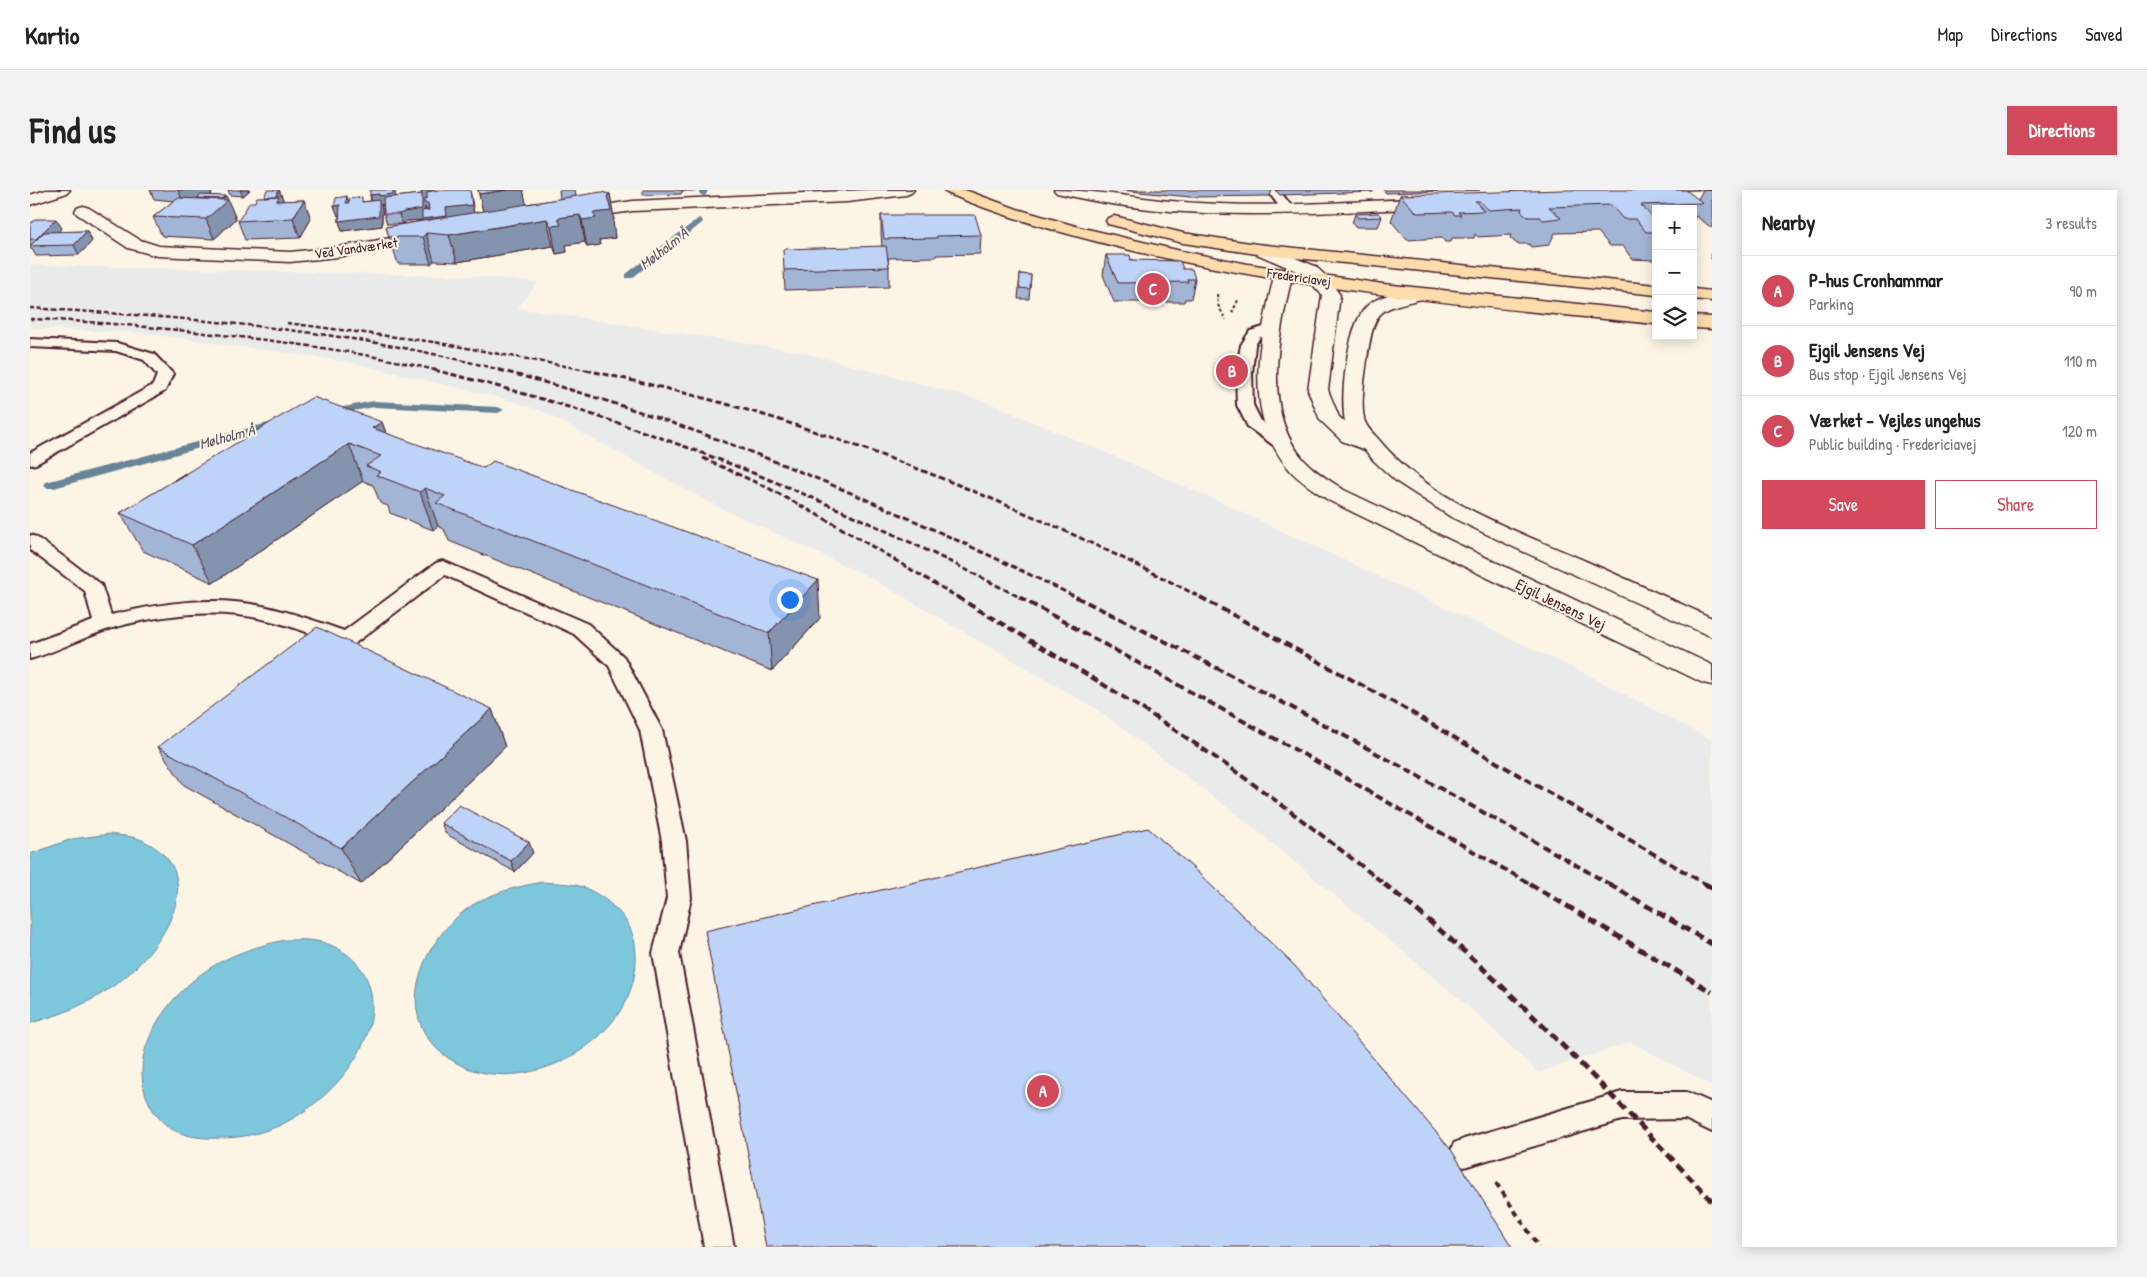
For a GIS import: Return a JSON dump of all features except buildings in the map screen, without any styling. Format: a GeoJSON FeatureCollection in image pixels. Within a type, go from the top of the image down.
{"type":"FeatureCollection","features":[{"type":"Feature","properties":{"kind":"main road"},"geometry":{"type":"LineString","coordinates":[[30,200],[62,190]]}},
{"type":"Feature","properties":{"kind":"main road"},"geometry":{"type":"LineString","coordinates":[[558,216],[633,206],[828,198],[906,190]]}},
{"type":"Feature","properties":{"kind":"main road","name":"Fredericiavej"},"geometry":{"type":"LineString","coordinates":[[952,190],[980,202],[1061,227],[1184,258],[1283,276],[1314,275],[1420,294],[1652,318]]}},
{"type":"Feature","properties":{"kind":"main road"},"geometry":{"type":"LineString","coordinates":[[1062,190],[1118,201],[1180,208],[1452,203]]}},
{"type":"Feature","properties":{"kind":"main road"},"geometry":{"type":"LineString","coordinates":[[1638,198],[1712,195]]}},
{"type":"Feature","properties":{"kind":"main road","name":"Ved Vandværket"},"geometry":{"type":"LineString","coordinates":[[83,211],[134,244],[158,251],[290,256],[337,252],[442,235]]}},
{"type":"Feature","properties":{"kind":"main road","name":"Fredericiavej"},"geometry":{"type":"LineString","coordinates":[[1100,218],[1184,238],[1263,250],[1652,290]]}},
{"type":"Feature","properties":{"kind":"main road"},"geometry":{"type":"LineString","coordinates":[[1263,250],[1314,275],[1331,295],[1318,390],[1330,420],[1349,437],[1370,445]]}},
{"type":"Feature","properties":{"kind":"main road"},"geometry":{"type":"LineString","coordinates":[[1314,275],[1368,272],[1652,299]]}},
{"type":"Feature","properties":{"kind":"main road","name":"Ejgil Jensens Vej"},"geometry":{"type":"LineString","coordinates":[[1283,276],[1270,329],[1268,401],[1272,421],[1282,444],[1297,465],[1336,495],[1712,676]]}},
{"type":"Feature","properties":{"kind":"main road"},"geometry":{"type":"LineString","coordinates":[[1420,294],[1380,303],[1371,310],[1364,323],[1355,381],[1355,422],[1370,445],[1390,466],[1415,485],[1483,524],[1712,628]]}},
{"type":"Feature","properties":{"kind":"main road"},"geometry":{"type":"LineString","coordinates":[[1697,294],[1712,296]]}},
{"type":"Feature","properties":{"kind":"main road"},"geometry":{"type":"LineString","coordinates":[[1697,303],[1712,304]]}},
{"type":"Feature","properties":{"kind":"main road"},"geometry":{"type":"LineString","coordinates":[[1697,322],[1712,324]]}},
{"type":"Feature","properties":{"kind":"lane"},"geometry":{"type":"LineString","coordinates":[[1274,190],[1286,207]]}},
{"type":"Feature","properties":{"kind":"lane"},"geometry":{"type":"LineString","coordinates":[[30,343],[118,347],[149,357],[164,374],[160,388],[30,460]]}},
{"type":"Feature","properties":{"kind":"lane"},"geometry":{"type":"LineString","coordinates":[[30,541],[94,588],[104,625]]}},
{"type":"Feature","properties":{"kind":"lane"},"geometry":{"type":"LineString","coordinates":[[30,652],[104,625],[152,612],[209,606],[256,611],[347,639],[443,567],[581,629],[617,662],[651,730],[674,841],[679,898],[666,953],[718,1247]]}},
{"type":"Feature","properties":{"kind":"lane"},"geometry":{"type":"LineString","coordinates":[[1469,1151],[1622,1106],[1687,1105],[1712,1118]]}},
{"type":"Feature","properties":{"kind":"path"},"geometry":{"type":"LineString","coordinates":[[1469,1151],[1539,1247]]}},
{"type":"Feature","properties":{"kind":"shaded area"},"geometry":{"type":"Polygon","coordinates":[[[30,265],[473,276],[538,282],[518,308],[802,352],[984,401],[1212,498],[1584,673],[1712,740],[1712,1086],[1631,1042],[1538,1073],[1474,1011],[1244,820],[1098,710],[869,577],[708,502],[542,411],[497,397],[343,361],[143,333],[30,328],[30,265]]]}},
{"type":"Feature","properties":{"kind":"water"},"geometry":{"type":"Polygon","coordinates":[[[110,834],[140,839],[163,854],[173,869],[177,885],[176,903],[170,921],[148,955],[111,988],[72,1009],[30,1023],[30,854],[72,839],[110,834]]]}},
{"type":"Feature","properties":{"kind":"water"},"geometry":{"type":"Polygon","coordinates":[[[542,882],[572,884],[588,889],[603,898],[622,915],[632,933],[635,947],[636,961],[630,990],[616,1017],[595,1039],[570,1057],[541,1069],[510,1074],[481,1072],[453,1061],[433,1045],[421,1025],[416,1004],[418,982],[425,961],[437,940],[453,921],[471,906],[479,901],[514,888],[542,882]]]}},
{"type":"Feature","properties":{"kind":"water"},"geometry":{"type":"Polygon","coordinates":[[[285,940],[312,940],[331,945],[345,953],[362,970],[366,977],[372,1000],[370,1023],[363,1045],[350,1066],[334,1086],[316,1103],[296,1117],[276,1127],[256,1134],[228,1138],[202,1138],[170,1128],[154,1112],[145,1092],[143,1081],[143,1058],[157,1023],[179,994],[207,970],[244,951],[285,940]]]}},
{"type":"Feature","properties":{"kind":"waterway","name":"Mølholm Å"},"geometry":{"type":"LineString","coordinates":[[629,276],[699,221]]}},
{"type":"Feature","properties":{"kind":"waterway","name":"Mølholm Å"},"geometry":{"type":"LineString","coordinates":[[328,413],[374,404],[498,410]]}},
{"type":"Feature","properties":{"kind":"waterway","name":"Mølholm Å"},"geometry":{"type":"LineString","coordinates":[[50,485],[283,422]]}},
{"type":"Feature","properties":{"kind":"railway"},"geometry":{"type":"LineString","coordinates":[[30,308],[209,321],[328,335],[446,357],[504,371]]}},
{"type":"Feature","properties":{"kind":"railway"},"geometry":{"type":"LineString","coordinates":[[30,319],[134,326],[257,339],[349,352],[439,371]]}},
{"type":"Feature","properties":{"kind":"railway"},"geometry":{"type":"LineString","coordinates":[[287,323],[434,342],[592,371]]}},
{"type":"Feature","properties":{"kind":"railway"},"geometry":{"type":"LineString","coordinates":[[434,370],[511,390],[587,413],[735,466],[879,528],[1021,598]]}},
{"type":"Feature","properties":{"kind":"railway"},"geometry":{"type":"LineString","coordinates":[[499,370],[649,415],[794,469],[937,531],[1078,598]]}},
{"type":"Feature","properties":{"kind":"railway"},"geometry":{"type":"LineString","coordinates":[[586,370],[744,409],[899,462],[1002,503],[1103,549],[1202,598]]}},
{"type":"Feature","properties":{"kind":"railway"},"geometry":{"type":"LineString","coordinates":[[703,458],[770,489],[836,525],[959,598]]}},
{"type":"Feature","properties":{"kind":"railway"},"geometry":{"type":"LineString","coordinates":[[957,597],[1083,672],[1176,731],[1275,800],[1386,885]]}},
{"type":"Feature","properties":{"kind":"railway"},"geometry":{"type":"LineString","coordinates":[[1019,597],[1330,769],[1532,885]]}},
{"type":"Feature","properties":{"kind":"railway"},"geometry":{"type":"LineString","coordinates":[[1200,597],[1402,707],[1707,885]]}},
{"type":"Feature","properties":{"kind":"railway"},"geometry":{"type":"LineString","coordinates":[[1078,598],[1212,665],[1346,736],[1611,885]]}},
{"type":"Feature","properties":{"kind":"railway"},"geometry":{"type":"LineString","coordinates":[[1384,884],[1471,958],[1554,1036],[1712,1201]]}},
{"type":"Feature","properties":{"kind":"railway"},"geometry":{"type":"LineString","coordinates":[[1530,884],[1712,992]]}},
{"type":"Feature","properties":{"kind":"railway"},"geometry":{"type":"LineString","coordinates":[[1609,884],[1712,944]]}},
{"type":"Feature","properties":{"kind":"railway"},"geometry":{"type":"LineString","coordinates":[[1705,884],[1712,888]]}},
{"type":"Feature","properties":{"kind":"place","name":"Værket - Vejles ungehus"},"geometry":{"type":"Point","coordinates":[1153,289]}},
{"type":"Feature","properties":{"kind":"place","name":"Ejgil Jensens Vej"},"geometry":{"type":"Point","coordinates":[1232,371]}},
{"type":"Feature","properties":{"kind":"place","name":"P-hus Cronhammar"},"geometry":{"type":"Point","coordinates":[1043,1091]}}]}
